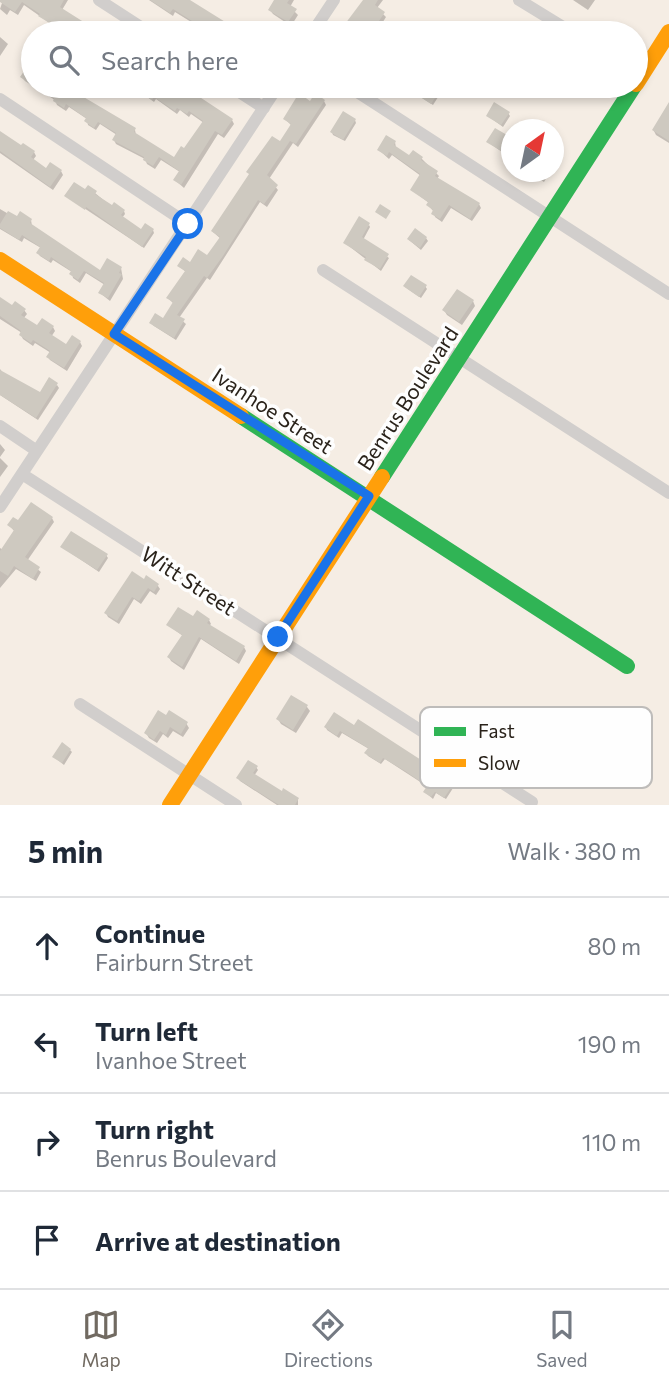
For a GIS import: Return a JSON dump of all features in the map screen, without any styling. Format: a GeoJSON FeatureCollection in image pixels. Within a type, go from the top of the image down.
{"type":"FeatureCollection","features":[{"type":"Feature","properties":{"kind":"street"},"geometry":{"type":"LineString","coordinates":[[99,0],[131,21]]}},
{"type":"Feature","properties":{"kind":"street"},"geometry":{"type":"LineString","coordinates":[[320,21],[334,0]]}},
{"type":"Feature","properties":{"kind":"street"},"geometry":{"type":"LineString","coordinates":[[519,0],[553,21]]}},
{"type":"Feature","properties":{"kind":"street","name":"Benrus Boulevard"},"geometry":{"type":"LineString","coordinates":[[648,64],[669,32]]}},
{"type":"Feature","properties":{"kind":"street"},"geometry":{"type":"LineString","coordinates":[[249,98],[264,108]]}},
{"type":"Feature","properties":{"kind":"street"},"geometry":{"type":"LineString","coordinates":[[0,507],[270,98]]}},
{"type":"Feature","properties":{"kind":"street"},"geometry":{"type":"LineString","coordinates":[[366,98],[669,295]]}},
{"type":"Feature","properties":{"kind":"street","name":"Benrus Boulevard"},"geometry":{"type":"LineString","coordinates":[[170,805],[625,98]]}},
{"type":"Feature","properties":{"kind":"street"},"geometry":{"type":"LineString","coordinates":[[0,99],[188,224]]}},
{"type":"Feature","properties":{"kind":"street","name":"Ivanhoe Street"},"geometry":{"type":"LineString","coordinates":[[0,260],[369,496],[628,666]]}},
{"type":"Feature","properties":{"kind":"street"},"geometry":{"type":"LineString","coordinates":[[323,270],[669,493]]}},
{"type":"Feature","properties":{"kind":"street"},"geometry":{"type":"LineString","coordinates":[[0,426],[37,451]]}},
{"type":"Feature","properties":{"kind":"street","name":"Witt Street"},"geometry":{"type":"LineString","coordinates":[[22,474],[420,729]]}},
{"type":"Feature","properties":{"kind":"street"},"geometry":{"type":"LineString","coordinates":[[80,704],[236,805]]}},
{"type":"Feature","properties":{"kind":"street","name":"Witt Street"},"geometry":{"type":"LineString","coordinates":[[510,788],[532,802]]}},
{"type":"Feature","properties":{"kind":"building"},"geometry":{"type":"Polygon","coordinates":[[[64,0],[60,7],[82,21],[46,21],[22,2],[15,12],[0,2],[64,0]]]}},
{"type":"Feature","properties":{"kind":"building"},"geometry":{"type":"Polygon","coordinates":[[[150,0],[190,0],[224,21],[192,21],[173,9],[170,13],[150,0]]]}},
{"type":"Feature","properties":{"kind":"building"},"geometry":{"type":"Polygon","coordinates":[[[274,0],[289,0],[287,3],[297,9],[289,21],[268,10],[274,0]]]}},
{"type":"Feature","properties":{"kind":"building"},"geometry":{"type":"Polygon","coordinates":[[[363,0],[378,0],[375,5],[385,12],[379,21],[347,21],[363,0]]]}},
{"type":"Feature","properties":{"kind":"building"},"geometry":{"type":"Polygon","coordinates":[[[54,98],[85,98],[136,128],[134,132],[174,157],[181,146],[184,148],[203,121],[189,111],[187,114],[177,108],[175,111],[156,98],[201,98],[233,119],[222,135],[215,131],[181,185],[173,180],[179,171],[159,157],[153,166],[143,160],[144,157],[112,140],[116,133],[98,122],[94,128],[84,121],[86,118],[66,104],[64,108],[53,101],[54,98]]]}},
{"type":"Feature","properties":{"kind":"building"},"geometry":{"type":"Polygon","coordinates":[[[296,98],[325,100],[296,144],[290,141],[267,175],[278,185],[264,204],[258,200],[223,256],[207,278],[204,276],[177,315],[185,319],[174,338],[149,323],[155,313],[163,318],[173,302],[166,298],[185,271],[177,266],[183,257],[190,262],[198,249],[207,255],[220,237],[211,231],[249,174],[246,172],[272,136],[280,141],[291,124],[283,119],[296,98]]]}},
{"type":"Feature","properties":{"kind":"building"},"geometry":{"type":"Polygon","coordinates":[[[422,98],[435,98],[431,104],[422,98]]]}},
{"type":"Feature","properties":{"kind":"building"},"geometry":{"type":"Polygon","coordinates":[[[494,102],[510,112],[505,119],[501,119],[501,125],[486,116],[494,102]]]}},
{"type":"Feature","properties":{"kind":"building"},"geometry":{"type":"Polygon","coordinates":[[[669,102],[669,141],[652,130],[669,102]]]}},
{"type":"Feature","properties":{"kind":"building"},"geometry":{"type":"Polygon","coordinates":[[[343,111],[356,119],[343,140],[330,132],[343,111]]]}},
{"type":"Feature","properties":{"kind":"building"},"geometry":{"type":"Polygon","coordinates":[[[495,128],[501,132],[501,151],[486,142],[495,128]]]}},
{"type":"Feature","properties":{"kind":"building"},"geometry":{"type":"Polygon","coordinates":[[[0,131],[35,151],[31,157],[46,168],[50,162],[62,170],[50,187],[0,151],[0,131]]]}},
{"type":"Feature","properties":{"kind":"building"},"geometry":{"type":"Polygon","coordinates":[[[386,135],[396,141],[394,145],[409,155],[413,150],[423,157],[421,160],[438,171],[435,176],[480,203],[470,219],[449,205],[440,219],[431,214],[433,210],[426,205],[428,202],[410,190],[420,174],[389,152],[387,156],[377,150],[386,135]]]}},
{"type":"Feature","properties":{"kind":"building"},"geometry":{"type":"Polygon","coordinates":[[[74,182],[85,189],[88,185],[97,191],[95,194],[112,205],[114,202],[125,210],[121,215],[141,229],[145,223],[154,229],[142,247],[86,207],[85,210],[64,196],[74,182]]]}},
{"type":"Feature","properties":{"kind":"building"},"geometry":{"type":"Polygon","coordinates":[[[380,204],[391,211],[386,219],[375,212],[380,204]]]}},
{"type":"Feature","properties":{"kind":"building"},"geometry":{"type":"Polygon","coordinates":[[[8,211],[17,216],[20,211],[32,219],[30,223],[100,270],[107,258],[122,267],[119,273],[122,274],[108,298],[98,293],[104,283],[84,271],[78,280],[69,274],[71,271],[51,257],[49,261],[36,253],[40,247],[22,235],[19,240],[0,228],[8,211]]]}},
{"type":"Feature","properties":{"kind":"building"},"geometry":{"type":"Polygon","coordinates":[[[359,216],[370,223],[362,237],[389,254],[380,269],[343,243],[359,216]]]}},
{"type":"Feature","properties":{"kind":"building"},"geometry":{"type":"Polygon","coordinates":[[[415,228],[427,237],[420,248],[407,239],[415,228]]]}},
{"type":"Feature","properties":{"kind":"building"},"geometry":{"type":"Polygon","coordinates":[[[411,275],[427,285],[419,297],[403,286],[411,275]]]}},
{"type":"Feature","properties":{"kind":"building"},"geometry":{"type":"Polygon","coordinates":[[[457,289],[474,300],[459,322],[442,310],[457,289]]]}},
{"type":"Feature","properties":{"kind":"building"},"geometry":{"type":"Polygon","coordinates":[[[0,297],[12,305],[15,301],[26,309],[21,315],[37,325],[42,318],[54,326],[49,333],[66,344],[72,335],[81,341],[64,368],[46,357],[50,351],[19,335],[21,331],[0,316],[0,297]]]}},
{"type":"Feature","properties":{"kind":"building"},"geometry":{"type":"Polygon","coordinates":[[[0,370],[40,392],[49,377],[58,383],[36,418],[0,395],[0,370]]]}},
{"type":"Feature","properties":{"kind":"building"},"geometry":{"type":"Polygon","coordinates":[[[31,502],[53,517],[25,557],[40,567],[33,579],[14,566],[8,576],[0,571],[0,551],[14,530],[7,525],[13,517],[18,520],[31,502]]]}},
{"type":"Feature","properties":{"kind":"building"},"geometry":{"type":"Polygon","coordinates":[[[71,531],[108,554],[97,570],[60,547],[71,531]]]}},
{"type":"Feature","properties":{"kind":"building"},"geometry":{"type":"Polygon","coordinates":[[[132,571],[144,579],[146,575],[159,584],[154,592],[148,588],[139,601],[132,597],[117,621],[104,613],[132,571]]]}},
{"type":"Feature","properties":{"kind":"building"},"geometry":{"type":"Polygon","coordinates":[[[178,607],[193,616],[197,610],[210,619],[207,623],[245,646],[236,661],[199,637],[182,667],[167,657],[182,635],[166,625],[178,607]]]}},
{"type":"Feature","properties":{"kind":"building"},"geometry":{"type":"Polygon","coordinates":[[[291,695],[308,705],[293,730],[276,719],[291,695]]]}},
{"type":"Feature","properties":{"kind":"building"},"geometry":{"type":"Polygon","coordinates":[[[158,710],[166,715],[169,710],[188,722],[181,734],[170,727],[166,735],[160,731],[154,740],[144,733],[158,710]]]}},
{"type":"Feature","properties":{"kind":"building"},"geometry":{"type":"Polygon","coordinates":[[[334,712],[354,725],[358,719],[420,759],[420,781],[383,758],[380,763],[364,753],[368,748],[340,731],[337,736],[324,727],[334,712]]]}},
{"type":"Feature","properties":{"kind":"building"},"geometry":{"type":"Polygon","coordinates":[[[62,742],[71,749],[62,763],[52,757],[62,742]]]}},
{"type":"Feature","properties":{"kind":"building"},"geometry":{"type":"Polygon","coordinates":[[[248,760],[258,766],[253,773],[299,798],[295,805],[279,805],[236,778],[248,760]]]}},
{"type":"Feature","properties":{"kind":"building"},"geometry":{"type":"Polygon","coordinates":[[[426,788],[451,788],[444,798],[435,792],[431,797],[423,792],[426,788]]]}},
{"type":"Feature","properties":{"kind":"traffic: fast"},"geometry":{"type":"LineString","coordinates":[[382,477],[626,98]]}},
{"type":"Feature","properties":{"kind":"traffic: fast"},"geometry":{"type":"LineString","coordinates":[[241,416],[627,666]]}},
{"type":"Feature","properties":{"kind":"traffic: slow"},"geometry":{"type":"LineString","coordinates":[[648,65],[669,32]]}},
{"type":"Feature","properties":{"kind":"traffic: slow"},"geometry":{"type":"LineString","coordinates":[[0,260],[241,416]]}},
{"type":"Feature","properties":{"kind":"traffic: slow"},"geometry":{"type":"LineString","coordinates":[[170,805],[382,477]]}},
{"type":"Feature","properties":{"kind":"route"},"geometry":{"type":"LineString","coordinates":[[188,224],[114,334],[369,496],[278,637]]}}]}
